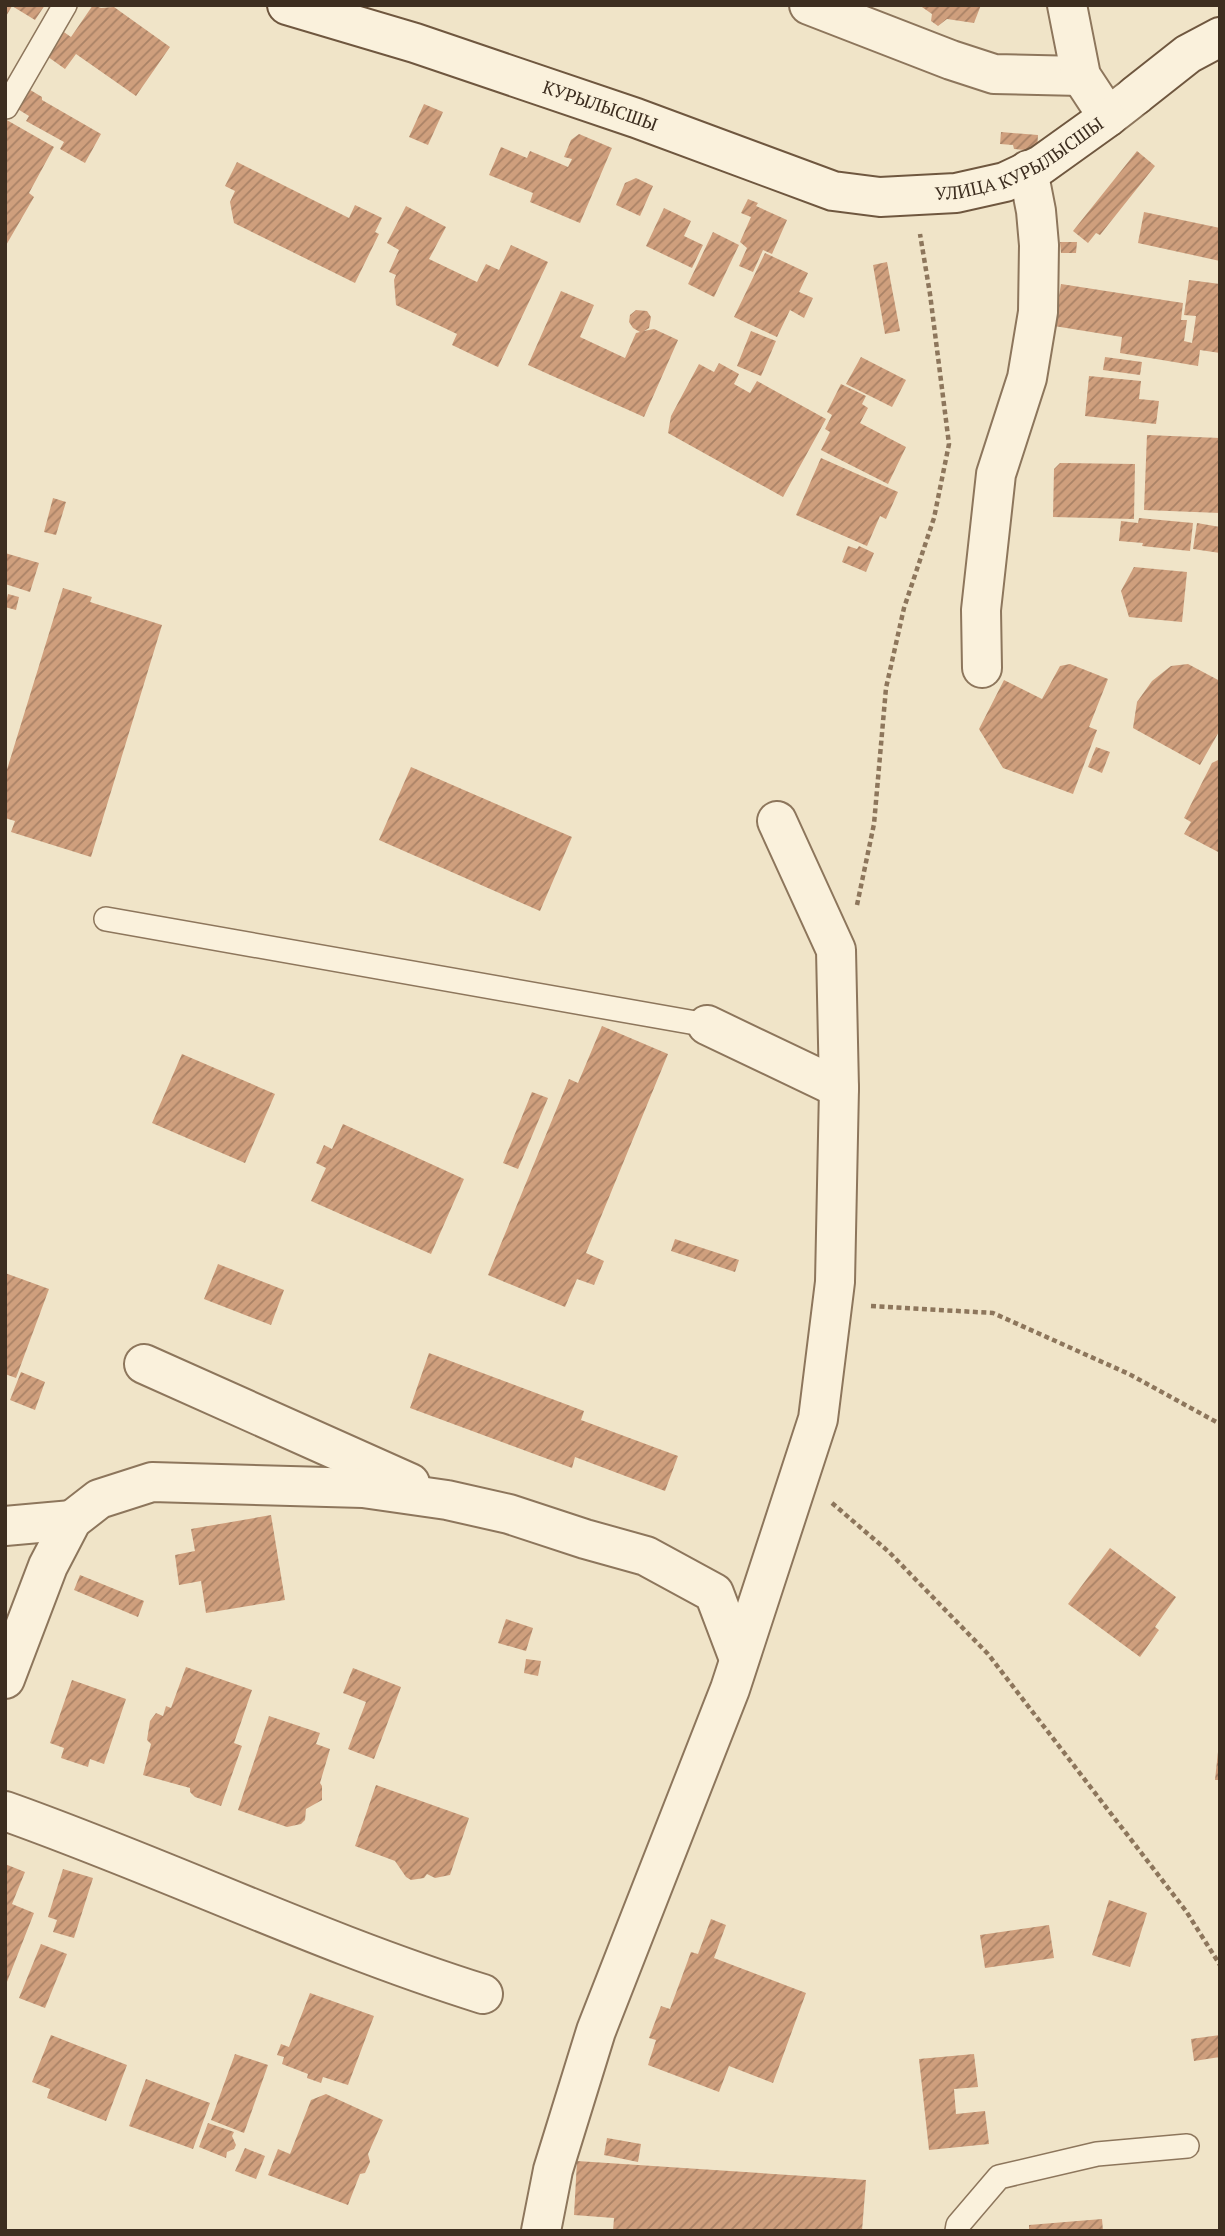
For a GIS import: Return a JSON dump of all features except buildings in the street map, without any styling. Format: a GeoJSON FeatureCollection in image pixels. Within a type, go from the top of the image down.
{"type":"FeatureCollection","features":[{"type":"Feature","properties":{"kind":"street","name":"КУРЫЛЫСШЫ"},"geometry":{"type":"LineString","coordinates":[[287,5],[428,47],[636,118],[833,191],[880,197],[913,195]]}},
{"type":"Feature","properties":{"kind":"street"},"geometry":{"type":"LineString","coordinates":[[809,5],[994,74],[1081,76],[1122,106]]}},
{"type":"Feature","properties":{"kind":"street"},"geometry":{"type":"LineString","coordinates":[[1067,5],[1081,76]]}},
{"type":"Feature","properties":{"kind":"street","name":"УЛИЦА КУРЫЛЫСШЫ"},"geometry":{"type":"LineString","coordinates":[[913,195],[956,193],[1005,182],[1041,164],[1188,54],[1220,37]]}},
{"type":"Feature","properties":{"kind":"street"},"geometry":{"type":"LineString","coordinates":[[982,668],[981,610],[996,474],[1027,378],[1038,312],[1040,245],[1037,211],[1028,170]]}},
{"type":"Feature","properties":{"kind":"street"},"geometry":{"type":"LineString","coordinates":[[541,2231],[553,2169],[596,2031],[730,1689],[818,1419],[835,1268],[839,1088],[836,950],[777,821]]}},
{"type":"Feature","properties":{"kind":"street"},"geometry":{"type":"LineString","coordinates":[[707,1025],[839,1088]]}},
{"type":"Feature","properties":{"kind":"street"},"geometry":{"type":"LineString","coordinates":[[144,1364],[447,1500]]}},
{"type":"Feature","properties":{"kind":"street"},"geometry":{"type":"LineString","coordinates":[[5,1679],[48,1566],[72,1520],[99,1499],[152,1482],[363,1488],[447,1500],[509,1514],[646,1556],[714,1593],[739,1659]]}},
{"type":"Feature","properties":{"kind":"street"},"geometry":{"type":"LineString","coordinates":[[5,1526],[72,1520]]}},
{"type":"Feature","properties":{"kind":"street"},"geometry":{"type":"LineString","coordinates":[[5,1811],[82,1838],[404,1969],[483,1994]]}},
{"type":"Feature","properties":{"kind":"lane"},"geometry":{"type":"LineString","coordinates":[[6,107],[65,5]]}},
{"type":"Feature","properties":{"kind":"lane"},"geometry":{"type":"LineString","coordinates":[[106,919],[707,1025]]}},
{"type":"Feature","properties":{"kind":"lane"},"geometry":{"type":"LineString","coordinates":[[957,2231],[958,2225],[999,2177],[1097,2154],[1187,2146]]}},
{"type":"Feature","properties":{"kind":"path"},"geometry":{"type":"LineString","coordinates":[[836,950],[860,900],[874,824],[886,688],[905,608],[934,518],[949,444],[930,294],[913,195]]}},
{"type":"Feature","properties":{"kind":"path"},"geometry":{"type":"LineString","coordinates":[[832,1304],[993,1313],[1129,1374],[1220,1424]]}},
{"type":"Feature","properties":{"kind":"path"},"geometry":{"type":"LineString","coordinates":[[800,1475],[889,1552],[988,1654],[1186,1911],[1220,1965]]}}]}
